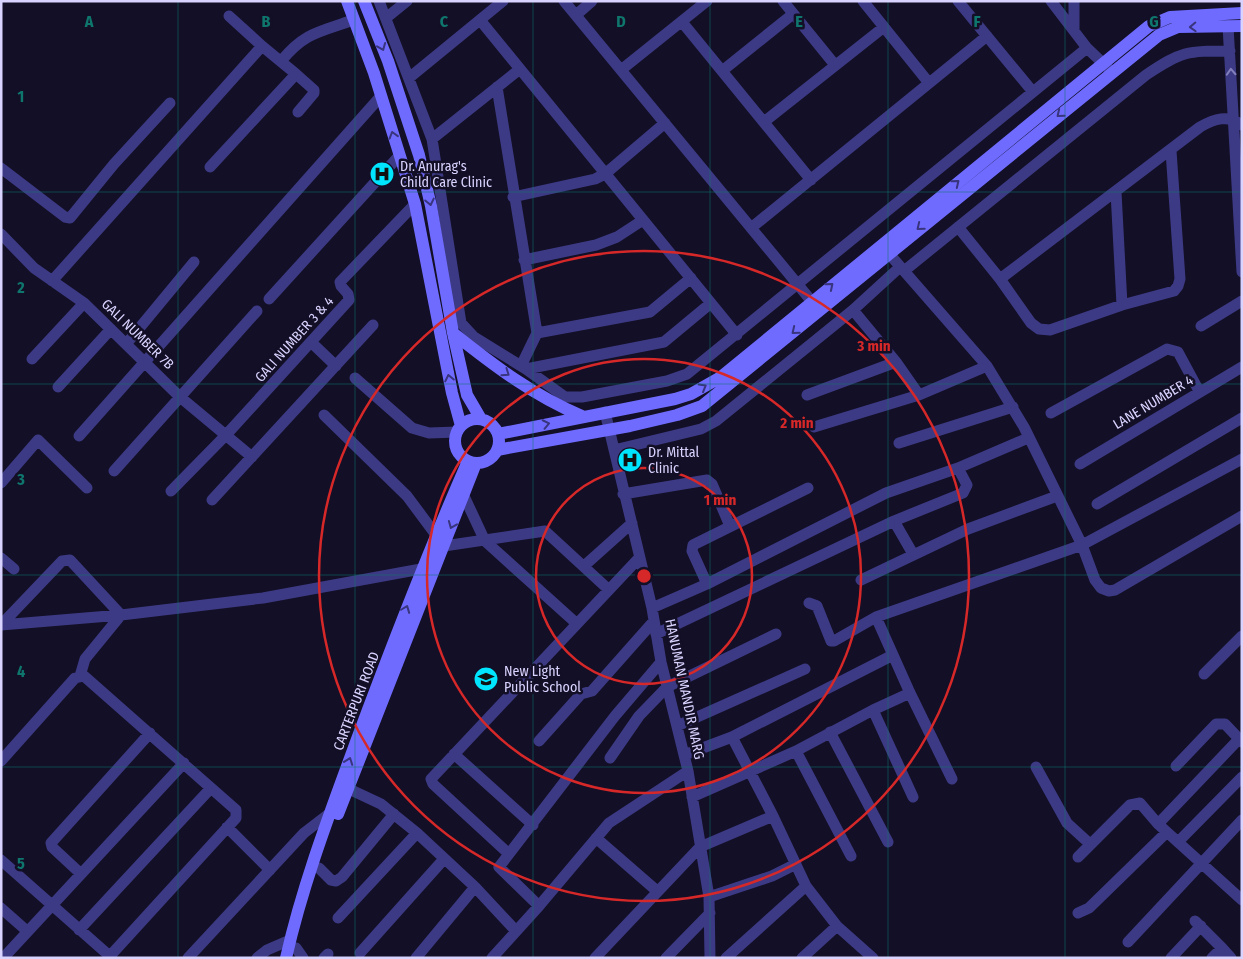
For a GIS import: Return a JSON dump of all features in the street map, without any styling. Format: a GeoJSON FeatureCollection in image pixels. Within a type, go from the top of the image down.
{"type":"FeatureCollection","features":[{"type":"Feature","properties":{"kind":"main road"},"geometry":{"type":"LineString","coordinates":[[347,1],[381,96],[415,204],[459,429],[455,440],[456,448],[472,462],[492,458],[498,450],[498,434],[493,425],[481,419],[473,419],[459,429]]}},
{"type":"Feature","properties":{"kind":"main road"},"geometry":{"type":"LineString","coordinates":[[364,1],[388,61],[420,155],[431,206],[453,333],[467,396],[481,419]]}},
{"type":"Feature","properties":{"kind":"main road"},"geometry":{"type":"LineString","coordinates":[[498,450],[609,430],[677,415],[702,406],[815,306],[1108,68],[1148,26],[1170,17],[1219,16],[1242,13]]}},
{"type":"Feature","properties":{"kind":"main road"},"geometry":{"type":"LineString","coordinates":[[1219,16],[1242,26]]}},
{"type":"Feature","properties":{"kind":"main road"},"geometry":{"type":"LineString","coordinates":[[498,434],[675,399],[691,394],[721,376],[815,306]]}},
{"type":"Feature","properties":{"kind":"main road"},"geometry":{"type":"LineString","coordinates":[[453,333],[493,364],[538,394],[582,416]]}},
{"type":"Feature","properties":{"kind":"main road","name":"CARTERPURI ROAD"},"geometry":{"type":"LineString","coordinates":[[286,958],[296,951],[330,813],[421,569],[436,534],[472,462]]}},
{"type":"Feature","properties":{"kind":"main road","name":"CARTERPURI ROAD"},"geometry":{"type":"LineString","coordinates":[[296,951],[300,925],[328,839],[349,789],[379,705],[464,496],[472,462]]}},
{"type":"Feature","properties":{"kind":"street"},"geometry":{"type":"LineString","coordinates":[[379,1],[432,139],[459,318],[464,328],[474,337],[524,367],[565,397],[582,398],[679,378],[737,335],[1087,48]]}},
{"type":"Feature","properties":{"kind":"street"},"geometry":{"type":"LineString","coordinates":[[386,18],[407,1]]}},
{"type":"Feature","properties":{"kind":"street"},"geometry":{"type":"LineString","coordinates":[[409,78],[503,1]]}},
{"type":"Feature","properties":{"kind":"street"},"geometry":{"type":"LineString","coordinates":[[564,1],[815,306]]}},
{"type":"Feature","properties":{"kind":"street"},"geometry":{"type":"LineString","coordinates":[[576,15],[592,1]]}},
{"type":"Feature","properties":{"kind":"street"},"geometry":{"type":"LineString","coordinates":[[621,70],[707,1]]}},
{"type":"Feature","properties":{"kind":"street"},"geometry":{"type":"LineString","coordinates":[[783,1],[835,65]]}},
{"type":"Feature","properties":{"kind":"street"},"geometry":{"type":"LineString","coordinates":[[863,1],[930,83]]}},
{"type":"Feature","properties":{"kind":"street"},"geometry":{"type":"LineString","coordinates":[[958,1],[1033,92]]}},
{"type":"Feature","properties":{"kind":"street"},"geometry":{"type":"LineString","coordinates":[[1051,1],[1087,48],[1108,68]]}},
{"type":"Feature","properties":{"kind":"street"},"geometry":{"type":"LineString","coordinates":[[1074,1],[1074,30]]}},
{"type":"Feature","properties":{"kind":"street"},"geometry":{"type":"LineString","coordinates":[[722,71],[793,14]]}},
{"type":"Feature","properties":{"kind":"street"},"geometry":{"type":"LineString","coordinates":[[229,16],[262,46],[282,60],[314,90],[314,93],[298,112]]}},
{"type":"Feature","properties":{"kind":"street"},"geometry":{"type":"LineString","coordinates":[[1219,16],[1230,51],[1238,122],[1236,196],[1242,272]]}},
{"type":"Feature","properties":{"kind":"street"},"geometry":{"type":"LineString","coordinates":[[282,60],[305,37],[353,20]]}},
{"type":"Feature","properties":{"kind":"street"},"geometry":{"type":"LineString","coordinates":[[480,20],[737,335]]}},
{"type":"Feature","properties":{"kind":"street"},"geometry":{"type":"LineString","coordinates":[[682,22],[811,180]]}},
{"type":"Feature","properties":{"kind":"street"},"geometry":{"type":"LineString","coordinates":[[764,122],[884,27]]}},
{"type":"Feature","properties":{"kind":"street"},"geometry":{"type":"LineString","coordinates":[[751,228],[987,36]]}},
{"type":"Feature","properties":{"kind":"street"},"geometry":{"type":"LineString","coordinates":[[52,281],[262,46]]}},
{"type":"Feature","properties":{"kind":"street"},"geometry":{"type":"LineString","coordinates":[[614,450],[708,426],[1146,75],[1171,58],[1195,50],[1230,51]]}},
{"type":"Feature","properties":{"kind":"street"},"geometry":{"type":"LineString","coordinates":[[432,139],[520,69]]}},
{"type":"Feature","properties":{"kind":"street"},"geometry":{"type":"LineString","coordinates":[[210,167],[296,74]]}},
{"type":"Feature","properties":{"kind":"street"},"geometry":{"type":"LineString","coordinates":[[497,87],[513,197],[537,333],[524,367]]}},
{"type":"Feature","properties":{"kind":"street"},"geometry":{"type":"LineString","coordinates":[[79,436],[381,96]]}},
{"type":"Feature","properties":{"kind":"street"},"geometry":{"type":"LineString","coordinates":[[1,168],[65,217],[70,218],[114,164],[170,103]]}},
{"type":"Feature","properties":{"kind":"street"},"geometry":{"type":"LineString","coordinates":[[1000,279],[1208,122],[1220,118],[1238,122]]}},
{"type":"Feature","properties":{"kind":"street"},"geometry":{"type":"LineString","coordinates":[[513,197],[584,183],[605,174],[665,123]]}},
{"type":"Feature","properties":{"kind":"street"},"geometry":{"type":"LineString","coordinates":[[958,227],[1000,279],[1031,324],[1039,329],[1050,330],[1122,305],[1174,290],[1178,286],[1180,279],[1170,151]]}},
{"type":"Feature","properties":{"kind":"street"},"geometry":{"type":"LineString","coordinates":[[269,299],[399,156]]}},
{"type":"Feature","properties":{"kind":"street"},"geometry":{"type":"LineString","coordinates":[[1116,192],[1122,305]]}},
{"type":"Feature","properties":{"kind":"street","name":"GALI NUMBER 3 & 4"},"geometry":{"type":"LineString","coordinates":[[171,491],[312,343],[349,300],[348,294],[340,286],[340,282],[415,204]]}},
{"type":"Feature","properties":{"kind":"street"},"geometry":{"type":"LineString","coordinates":[[524,260],[596,246],[617,237],[643,220]]}},
{"type":"Feature","properties":{"kind":"street","name":"GALI NUMBER 7B"},"geometry":{"type":"LineString","coordinates":[[1,234],[34,268],[84,304],[180,396],[252,457]]}},
{"type":"Feature","properties":{"kind":"street"},"geometry":{"type":"LineString","coordinates":[[885,249],[987,366],[1013,407],[1082,545],[1095,580],[1101,588],[1109,591],[1242,516]]}},
{"type":"Feature","properties":{"kind":"street"},"geometry":{"type":"LineString","coordinates":[[126,344],[194,262]]}},
{"type":"Feature","properties":{"kind":"street"},"geometry":{"type":"LineString","coordinates":[[537,333],[650,312],[691,278]]}},
{"type":"Feature","properties":{"kind":"street"},"geometry":{"type":"LineString","coordinates":[[1201,326],[1242,301]]}},
{"type":"Feature","properties":{"kind":"street"},"geometry":{"type":"LineString","coordinates":[[524,367],[664,342],[711,303]]}},
{"type":"Feature","properties":{"kind":"street"},"geometry":{"type":"LineString","coordinates":[[32,359],[84,304]]}},
{"type":"Feature","properties":{"kind":"street"},"geometry":{"type":"LineString","coordinates":[[853,310],[896,362],[919,395]]}},
{"type":"Feature","properties":{"kind":"street"},"geometry":{"type":"LineString","coordinates":[[114,471],[257,311]]}},
{"type":"Feature","properties":{"kind":"street"},"geometry":{"type":"LineString","coordinates":[[212,500],[373,325]]}},
{"type":"Feature","properties":{"kind":"street"},"geometry":{"type":"LineString","coordinates":[[58,387],[111,329]]}},
{"type":"Feature","properties":{"kind":"street"},"geometry":{"type":"LineString","coordinates":[[312,343],[336,366]]}},
{"type":"Feature","properties":{"kind":"street"},"geometry":{"type":"LineString","coordinates":[[1051,413],[1167,350],[1178,352],[1199,392]]}},
{"type":"Feature","properties":{"kind":"street"},"geometry":{"type":"LineString","coordinates":[[807,395],[896,362]]}},
{"type":"Feature","properties":{"kind":"street"},"geometry":{"type":"LineString","coordinates":[[814,428],[919,395],[987,366]]}},
{"type":"Feature","properties":{"kind":"street","name":"LANE NUMBER 4"},"geometry":{"type":"LineString","coordinates":[[1080,464],[1242,367]]}},
{"type":"Feature","properties":{"kind":"street"},"geometry":{"type":"LineString","coordinates":[[355,378],[412,428],[429,433],[459,429]]}},
{"type":"Feature","properties":{"kind":"street"},"geometry":{"type":"LineString","coordinates":[[899,443],[1013,407]]}},
{"type":"Feature","properties":{"kind":"street","name":"HANUMAN MANDIR MARG"},"geometry":{"type":"LineString","coordinates":[[605,412],[652,608],[661,662],[688,771],[709,897],[710,958]]}},
{"type":"Feature","properties":{"kind":"street"},"geometry":{"type":"LineString","coordinates":[[324,415],[407,496],[436,534]]}},
{"type":"Feature","properties":{"kind":"street"},"geometry":{"type":"LineString","coordinates":[[1097,504],[1242,418]]}},
{"type":"Feature","properties":{"kind":"street"},"geometry":{"type":"LineString","coordinates":[[652,608],[707,584],[886,493],[958,468],[1028,438]]}},
{"type":"Feature","properties":{"kind":"street"},"geometry":{"type":"LineString","coordinates":[[1,483],[38,440],[88,488]]}},
{"type":"Feature","properties":{"kind":"street"},"geometry":{"type":"LineString","coordinates":[[809,602],[816,606],[833,641],[876,617],[1082,545],[1242,459]]}},
{"type":"Feature","properties":{"kind":"street"},"geometry":{"type":"LineString","coordinates":[[656,634],[894,521],[964,492],[967,486],[958,468]]}},
{"type":"Feature","properties":{"kind":"street"},"geometry":{"type":"LineString","coordinates":[[624,494],[707,480],[712,484],[730,526]]}},
{"type":"Feature","properties":{"kind":"street"},"geometry":{"type":"LineString","coordinates":[[707,584],[692,552],[692,547],[808,488]]}},
{"type":"Feature","properties":{"kind":"street"},"geometry":{"type":"LineString","coordinates":[[464,496],[485,541],[576,623]]}},
{"type":"Feature","properties":{"kind":"street"},"geometry":{"type":"LineString","coordinates":[[861,580],[968,529],[1057,496]]}},
{"type":"Feature","properties":{"kind":"street"},"geometry":{"type":"LineString","coordinates":[[894,521],[913,554]]}},
{"type":"Feature","properties":{"kind":"street"},"geometry":{"type":"LineString","coordinates":[[584,566],[632,523]]}},
{"type":"Feature","properties":{"kind":"street"},"geometry":{"type":"LineString","coordinates":[[444,546],[546,531],[608,589]]}},
{"type":"Feature","properties":{"kind":"street"},"geometry":{"type":"LineString","coordinates":[[1,558],[14,569]]}},
{"type":"Feature","properties":{"kind":"street"},"geometry":{"type":"LineString","coordinates":[[509,854],[433,784],[431,778],[639,558]]}},
{"type":"Feature","properties":{"kind":"street"},"geometry":{"type":"LineString","coordinates":[[1,625],[62,561],[67,559],[121,615]]}},
{"type":"Feature","properties":{"kind":"street"},"geometry":{"type":"LineString","coordinates":[[1,625],[121,615],[263,598],[421,569]]}},
{"type":"Feature","properties":{"kind":"street"},"geometry":{"type":"LineString","coordinates":[[1,762],[80,676],[85,659],[121,615]]}},
{"type":"Feature","properties":{"kind":"street"},"geometry":{"type":"LineString","coordinates":[[876,617],[910,693],[952,778]]}},
{"type":"Feature","properties":{"kind":"street"},"geometry":{"type":"LineString","coordinates":[[539,742],[581,694],[592,691],[654,621]]}},
{"type":"Feature","properties":{"kind":"street"},"geometry":{"type":"LineString","coordinates":[[610,758],[639,716],[667,687],[776,634]]}},
{"type":"Feature","properties":{"kind":"street"},"geometry":{"type":"LineString","coordinates":[[1204,674],[1242,636]]}},
{"type":"Feature","properties":{"kind":"street"},"geometry":{"type":"LineString","coordinates":[[684,755],[732,736],[893,654]]}},
{"type":"Feature","properties":{"kind":"street"},"geometry":{"type":"LineString","coordinates":[[539,906],[499,867],[615,716],[661,662]]}},
{"type":"Feature","properties":{"kind":"street"},"geometry":{"type":"LineString","coordinates":[[677,726],[805,669]]}},
{"type":"Feature","properties":{"kind":"street"},"geometry":{"type":"LineString","coordinates":[[1,860],[111,957],[236,818],[236,810],[90,679],[80,676]]}},
{"type":"Feature","properties":{"kind":"street"},"geometry":{"type":"LineString","coordinates":[[692,797],[796,751],[873,710],[910,693]]}},
{"type":"Feature","properties":{"kind":"street"},"geometry":{"type":"LineString","coordinates":[[873,710],[913,797]]}},
{"type":"Feature","properties":{"kind":"street"},"geometry":{"type":"LineString","coordinates":[[1078,914],[1089,908],[1163,828],[1240,740],[1225,724],[1216,724],[1176,766]]}},
{"type":"Feature","properties":{"kind":"street"},"geometry":{"type":"LineString","coordinates":[[830,732],[888,842]]}},
{"type":"Feature","properties":{"kind":"street"},"geometry":{"type":"LineString","coordinates":[[80,873],[52,847],[51,843],[150,733]]}},
{"type":"Feature","properties":{"kind":"street"},"geometry":{"type":"LineString","coordinates":[[732,736],[806,886],[837,926],[874,958]]}},
{"type":"Feature","properties":{"kind":"street"},"geometry":{"type":"LineString","coordinates":[[796,751],[851,856]]}},
{"type":"Feature","properties":{"kind":"street"},"geometry":{"type":"LineString","coordinates":[[454,754],[533,825]]}},
{"type":"Feature","properties":{"kind":"street"},"geometry":{"type":"LineString","coordinates":[[5,954],[184,763]]}},
{"type":"Feature","properties":{"kind":"street"},"geometry":{"type":"LineString","coordinates":[[1036,767],[1066,822],[1090,844]]}},
{"type":"Feature","properties":{"kind":"street"},"geometry":{"type":"LineString","coordinates":[[492,958],[609,823],[688,771]]}},
{"type":"Feature","properties":{"kind":"street"},"geometry":{"type":"LineString","coordinates":[[1178,842],[1242,777]]}},
{"type":"Feature","properties":{"kind":"street"},"geometry":{"type":"LineString","coordinates":[[79,930],[211,788]]}},
{"type":"Feature","properties":{"kind":"street"},"geometry":{"type":"LineString","coordinates":[[349,789],[381,804],[417,833],[475,887],[516,931]]}},
{"type":"Feature","properties":{"kind":"street"},"geometry":{"type":"LineString","coordinates":[[1078,857],[1135,803],[1144,807],[1163,828],[1201,863],[1239,892]]}},
{"type":"Feature","properties":{"kind":"street"},"geometry":{"type":"LineString","coordinates":[[188,958],[304,834],[330,813]]}},
{"type":"Feature","properties":{"kind":"street"},"geometry":{"type":"LineString","coordinates":[[319,868],[330,880],[336,881],[342,877],[394,814]]}},
{"type":"Feature","properties":{"kind":"street"},"geometry":{"type":"LineString","coordinates":[[599,957],[657,891],[700,847],[773,816]]}},
{"type":"Feature","properties":{"kind":"street"},"geometry":{"type":"LineString","coordinates":[[1128,942],[1242,820]]}},
{"type":"Feature","properties":{"kind":"street"},"geometry":{"type":"LineString","coordinates":[[227,827],[270,870]]}},
{"type":"Feature","properties":{"kind":"street"},"geometry":{"type":"LineString","coordinates":[[338,918],[417,833]]}},
{"type":"Feature","properties":{"kind":"street"},"geometry":{"type":"LineString","coordinates":[[596,838],[657,891]]}},
{"type":"Feature","properties":{"kind":"street"},"geometry":{"type":"LineString","coordinates":[[360,953],[444,859]]}},
{"type":"Feature","properties":{"kind":"street"},"geometry":{"type":"LineString","coordinates":[[709,897],[772,876],[796,864]]}},
{"type":"Feature","properties":{"kind":"street"},"geometry":{"type":"LineString","coordinates":[[726,958],[806,886]]}},
{"type":"Feature","properties":{"kind":"street"},"geometry":{"type":"LineString","coordinates":[[416,958],[475,887]]}},
{"type":"Feature","properties":{"kind":"street"},"geometry":{"type":"LineString","coordinates":[[1,908],[27,931]]}},
{"type":"Feature","properties":{"kind":"street"},"geometry":{"type":"LineString","coordinates":[[666,958],[710,913]]}},
{"type":"Feature","properties":{"kind":"street"},"geometry":{"type":"LineString","coordinates":[[1171,958],[1198,923],[1231,958]]}},
{"type":"Feature","properties":{"kind":"street"},"geometry":{"type":"LineString","coordinates":[[802,958],[837,926]]}},
{"type":"Feature","properties":{"kind":"street"},"geometry":{"type":"LineString","coordinates":[[1212,958],[1222,948]]}},
{"type":"Feature","properties":{"kind":"street"},"geometry":{"type":"LineString","coordinates":[[257,958],[267,950],[296,951]]}},
{"type":"Feature","properties":{"kind":"place","name":"Dr. Anurag's Child Care Clinic"},"geometry":{"type":"Point","coordinates":[382,174]}},
{"type":"Feature","properties":{"kind":"place","name":"Dr. Mittal Clinic"},"geometry":{"type":"Point","coordinates":[630,460]}},
{"type":"Feature","properties":{"kind":"place","name":"New Light Public School"},"geometry":{"type":"Point","coordinates":[486,679]}}]}
